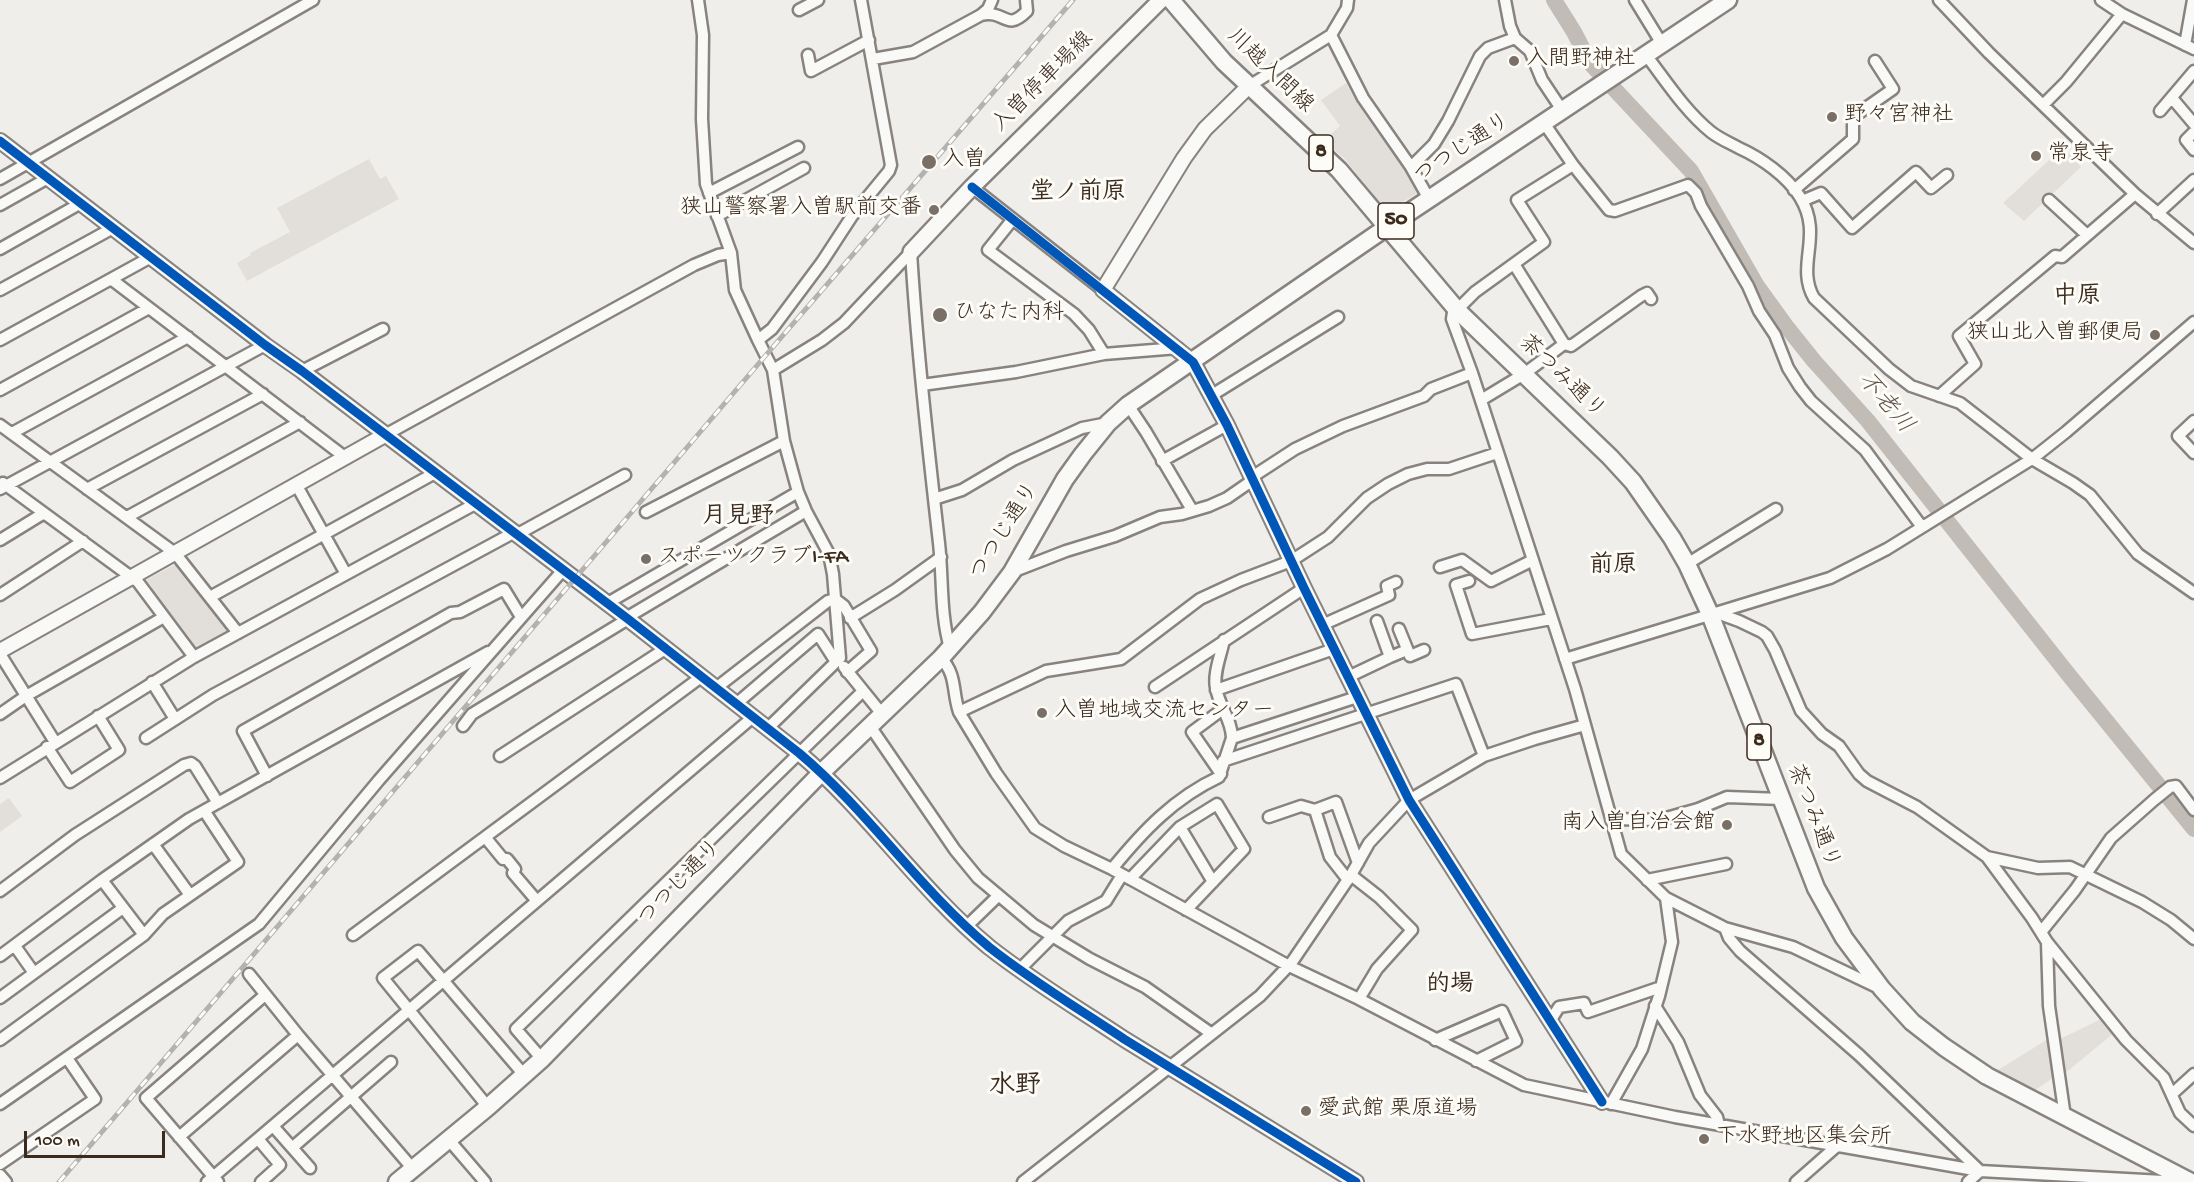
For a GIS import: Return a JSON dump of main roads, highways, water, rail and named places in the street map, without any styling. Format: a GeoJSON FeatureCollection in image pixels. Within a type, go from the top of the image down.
{"type":"FeatureCollection","features":[{"type":"Feature","properties":{"kind":"main road","name":"入曽停車場線"},"geometry":{"type":"LineString","coordinates":[[911,252],[972,187],[1161,0]]}},
{"type":"Feature","properties":{"kind":"main road","name":"川越入間線"},"geometry":{"type":"LineString","coordinates":[[1171,0],[1205,41],[1249,86],[1339,170],[1387,227]]}},
{"type":"Feature","properties":{"kind":"main road","name":"つつじ通り"},"geometry":{"type":"LineString","coordinates":[[397,1182],[525,1076],[822,772],[946,653],[982,612],[1012,572],[1065,479],[1108,423],[1128,405],[1387,227],[1603,85],[1725,1]]}},
{"type":"Feature","properties":{"kind":"main road","name":"茶つみ通り"},"geometry":{"type":"LineString","coordinates":[[1387,227],[1456,308],[1633,482],[1672,538],[1713,614],[1816,888],[1829,914],[1856,956],[1882,990],[1912,1022],[1987,1076],[2185,1179]]}},
{"type":"Feature","properties":{"kind":"waterway","name":"不老川"},"geometry":{"type":"LineString","coordinates":[[1554,0],[1590,63],[1691,171],[1757,286],[1786,326],[1868,421],[2194,829]]}},
{"type":"Feature","properties":{"kind":"railway"},"geometry":{"type":"LineString","coordinates":[[59,1182],[766,355],[1073,0]]}},
{"type":"Feature","properties":{"kind":"place","name":"入間野神社"},"geometry":{"type":"Point","coordinates":[1514,61]}},
{"type":"Feature","properties":{"kind":"place","name":"野々宮神社"},"geometry":{"type":"Point","coordinates":[1832,117]}},
{"type":"Feature","properties":{"kind":"place","name":"常泉寺"},"geometry":{"type":"Point","coordinates":[2036,156]}},
{"type":"Feature","properties":{"kind":"place","name":"入曽"},"geometry":{"type":"Point","coordinates":[929,162]}},
{"type":"Feature","properties":{"kind":"place","name":"狭山警察署入曽駅前交番"},"geometry":{"type":"Point","coordinates":[934,210]}},
{"type":"Feature","properties":{"kind":"place","name":"ひなた内科"},"geometry":{"type":"Point","coordinates":[940,315]}},
{"type":"Feature","properties":{"kind":"place","name":"狭山北入曽郵便局"},"geometry":{"type":"Point","coordinates":[2155,335]}},
{"type":"Feature","properties":{"kind":"place","name":"スポーツクラブI-FA"},"geometry":{"type":"Point","coordinates":[646,559]}},
{"type":"Feature","properties":{"kind":"place","name":"入曽地域交流センター"},"geometry":{"type":"Point","coordinates":[1042,713]}},
{"type":"Feature","properties":{"kind":"place","name":"南入曽自治会館"},"geometry":{"type":"Point","coordinates":[1727,825]}},
{"type":"Feature","properties":{"kind":"place","name":"愛武館 栗原道場"},"geometry":{"type":"Point","coordinates":[1306,1111]}},
{"type":"Feature","properties":{"kind":"place","name":"下水野地区集会所"},"geometry":{"type":"Point","coordinates":[1704,1139]}},
{"type":"Feature","properties":{"kind":"district","name":"堂ノ前原"},"geometry":{"type":"Point","coordinates":[1078,194]}},
{"type":"Feature","properties":{"kind":"district","name":"中原"},"geometry":{"type":"Point","coordinates":[2077,298]}},
{"type":"Feature","properties":{"kind":"district","name":"月見野"},"geometry":{"type":"Point","coordinates":[738,518]}},
{"type":"Feature","properties":{"kind":"district","name":"前原"},"geometry":{"type":"Point","coordinates":[1613,567]}},
{"type":"Feature","properties":{"kind":"district","name":"的場"},"geometry":{"type":"Point","coordinates":[1450,986]}},
{"type":"Feature","properties":{"kind":"district","name":"水野"},"geometry":{"type":"Point","coordinates":[1015,1088]}}]}
